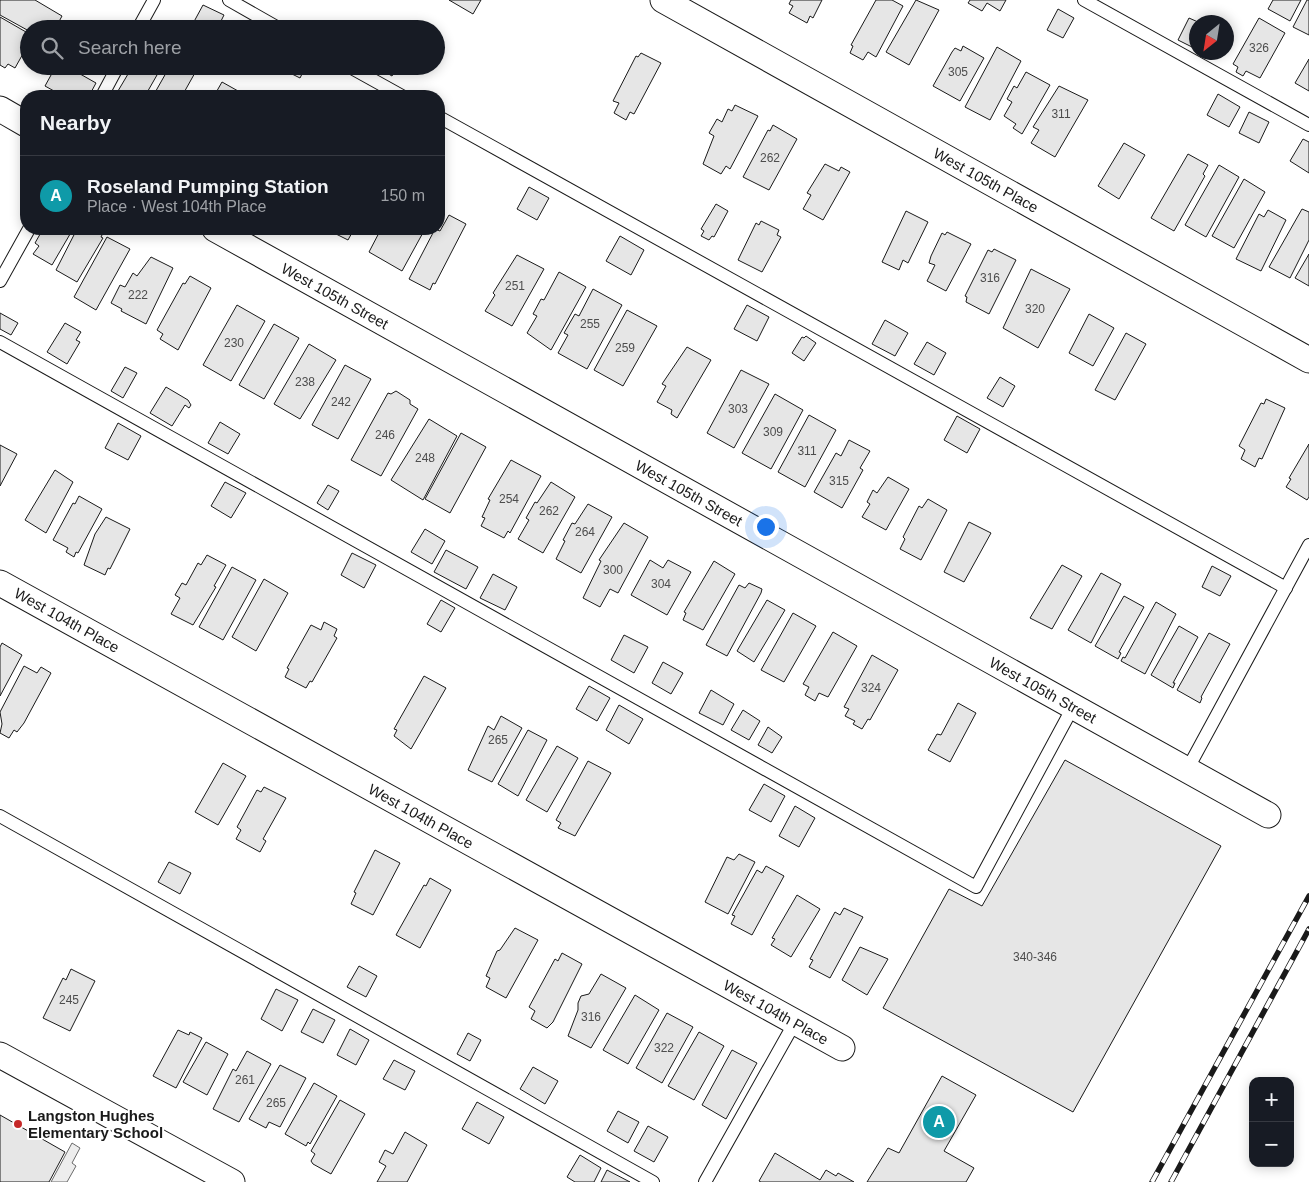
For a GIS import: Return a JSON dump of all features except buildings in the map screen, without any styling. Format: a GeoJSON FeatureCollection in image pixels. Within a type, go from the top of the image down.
{"type":"FeatureCollection","features":[{"type":"Feature","properties":{"kind":"street","name":"West 105th Place"},"geometry":{"type":"LineString","coordinates":[[663,0],[1309,360]]}},
{"type":"Feature","properties":{"kind":"street"},"geometry":{"type":"LineString","coordinates":[[0,109],[20,121]]}},
{"type":"Feature","properties":{"kind":"street","name":"West 105th Street"},"geometry":{"type":"LineString","coordinates":[[226,235],[1268,815]]}},
{"type":"Feature","properties":{"kind":"street","name":"West 104th Place"},"geometry":{"type":"LineString","coordinates":[[0,583],[842,1048]]}},
{"type":"Feature","properties":{"kind":"street"},"geometry":{"type":"LineString","coordinates":[[0,1055],[220,1179]]}},
{"type":"Feature","properties":{"kind":"lane"},"geometry":{"type":"LineString","coordinates":[[143,20],[154,0]]}},
{"type":"Feature","properties":{"kind":"lane"},"geometry":{"type":"LineString","coordinates":[[228,0],[264,20]]}},
{"type":"Feature","properties":{"kind":"lane"},"geometry":{"type":"LineString","coordinates":[[1084,0],[1309,125]]}},
{"type":"Feature","properties":{"kind":"lane"},"geometry":{"type":"LineString","coordinates":[[105,90],[113,75]]}},
{"type":"Feature","properties":{"kind":"lane"},"geometry":{"type":"LineString","coordinates":[[364,75],[391,90]]}},
{"type":"Feature","properties":{"kind":"lane"},"geometry":{"type":"LineString","coordinates":[[445,120],[1286,588]]}},
{"type":"Feature","properties":{"kind":"lane"},"geometry":{"type":"LineString","coordinates":[[0,281],[26,235]]}},
{"type":"Feature","properties":{"kind":"lane"},"geometry":{"type":"LineString","coordinates":[[0,342],[976,887],[1073,707]]}},
{"type":"Feature","properties":{"kind":"lane"},"geometry":{"type":"LineString","coordinates":[[1187,770],[1309,545]]}},
{"type":"Feature","properties":{"kind":"lane"},"geometry":{"type":"LineString","coordinates":[[0,816],[653,1182]]}},
{"type":"Feature","properties":{"kind":"lane"},"geometry":{"type":"LineString","coordinates":[[705,1182],[795,1022]]}},
{"type":"Feature","properties":{"kind":"shaded area"},"geometry":{"type":"Polygon","coordinates":[[[72,1143],[80,1148],[72,1163],[76,1166],[67,1182],[51,1182],[72,1143]]]}},
{"type":"Feature","properties":{"kind":"railway"},"geometry":{"type":"LineString","coordinates":[[1152,1182],[1309,896]]}},
{"type":"Feature","properties":{"kind":"railway"},"geometry":{"type":"LineString","coordinates":[[1171,1182],[1309,929]]}},
{"type":"Feature","properties":{"kind":"place","name":"Roseland Pumping Station"},"geometry":{"type":"Point","coordinates":[939,1122]}},
{"type":"Feature","properties":{"kind":"place","name":"Langston Hughes Elementary School"},"geometry":{"type":"Point","coordinates":[18,1124]}}]}
